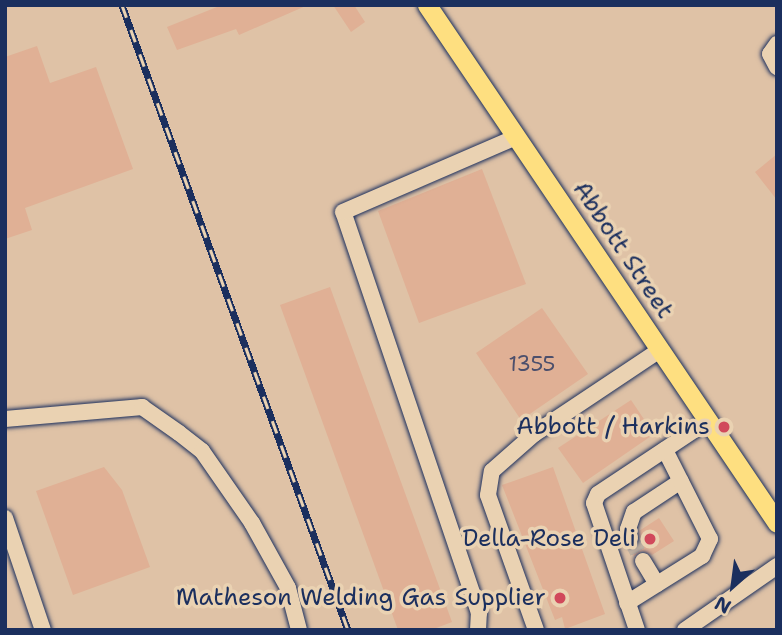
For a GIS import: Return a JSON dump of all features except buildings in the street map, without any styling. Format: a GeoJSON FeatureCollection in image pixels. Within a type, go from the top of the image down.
{"type":"FeatureCollection","features":[{"type":"Feature","properties":{"kind":"main road","name":"Abbott Street"},"geometry":{"type":"LineString","coordinates":[[427,5],[777,523]]}},
{"type":"Feature","properties":{"kind":"street"},"geometry":{"type":"LineString","coordinates":[[777,44],[771,54],[777,67]]}},
{"type":"Feature","properties":{"kind":"street"},"geometry":{"type":"LineString","coordinates":[[478,630],[479,613],[343,212],[516,137]]}},
{"type":"Feature","properties":{"kind":"street"},"geometry":{"type":"LineString","coordinates":[[536,630],[488,495],[492,471],[534,434],[660,350]]}},
{"type":"Feature","properties":{"kind":"street"},"geometry":{"type":"LineString","coordinates":[[5,419],[142,407],[179,432],[202,452],[252,523],[288,588],[299,630]]}},
{"type":"Feature","properties":{"kind":"street"},"geometry":{"type":"LineString","coordinates":[[637,630],[594,503],[598,494],[708,421]]}},
{"type":"Feature","properties":{"kind":"street"},"geometry":{"type":"LineString","coordinates":[[627,603],[702,556],[710,539],[665,450]]}},
{"type":"Feature","properties":{"kind":"street"},"geometry":{"type":"LineString","coordinates":[[630,538],[628,529],[634,512],[681,481]]}},
{"type":"Feature","properties":{"kind":"street"},"geometry":{"type":"LineString","coordinates":[[5,518],[43,630]]}},
{"type":"Feature","properties":{"kind":"street"},"geometry":{"type":"LineString","coordinates":[[643,561],[657,584]]}},
{"type":"Feature","properties":{"kind":"street"},"geometry":{"type":"LineString","coordinates":[[685,630],[777,566]]}},
{"type":"Feature","properties":{"kind":"shaded area"},"geometry":{"type":"Polygon","coordinates":[[[5,5],[777,5],[777,630],[5,630],[5,5]]]}},
{"type":"Feature","properties":{"kind":"tunnel"},"geometry":{"type":"LineString","coordinates":[[630,538],[643,561]]}},
{"type":"Feature","properties":{"kind":"railway"},"geometry":{"type":"LineString","coordinates":[[122,5],[348,630]]}},
{"type":"Feature","properties":{"kind":"place","name":"Abbott / Harkins"},"geometry":{"type":"Point","coordinates":[724,427]}},
{"type":"Feature","properties":{"kind":"place","name":"Della-Rose Deli"},"geometry":{"type":"Point","coordinates":[650,539]}},
{"type":"Feature","properties":{"kind":"place","name":"Matheson Welding Gas Supplier"},"geometry":{"type":"Point","coordinates":[560,598]}}]}
